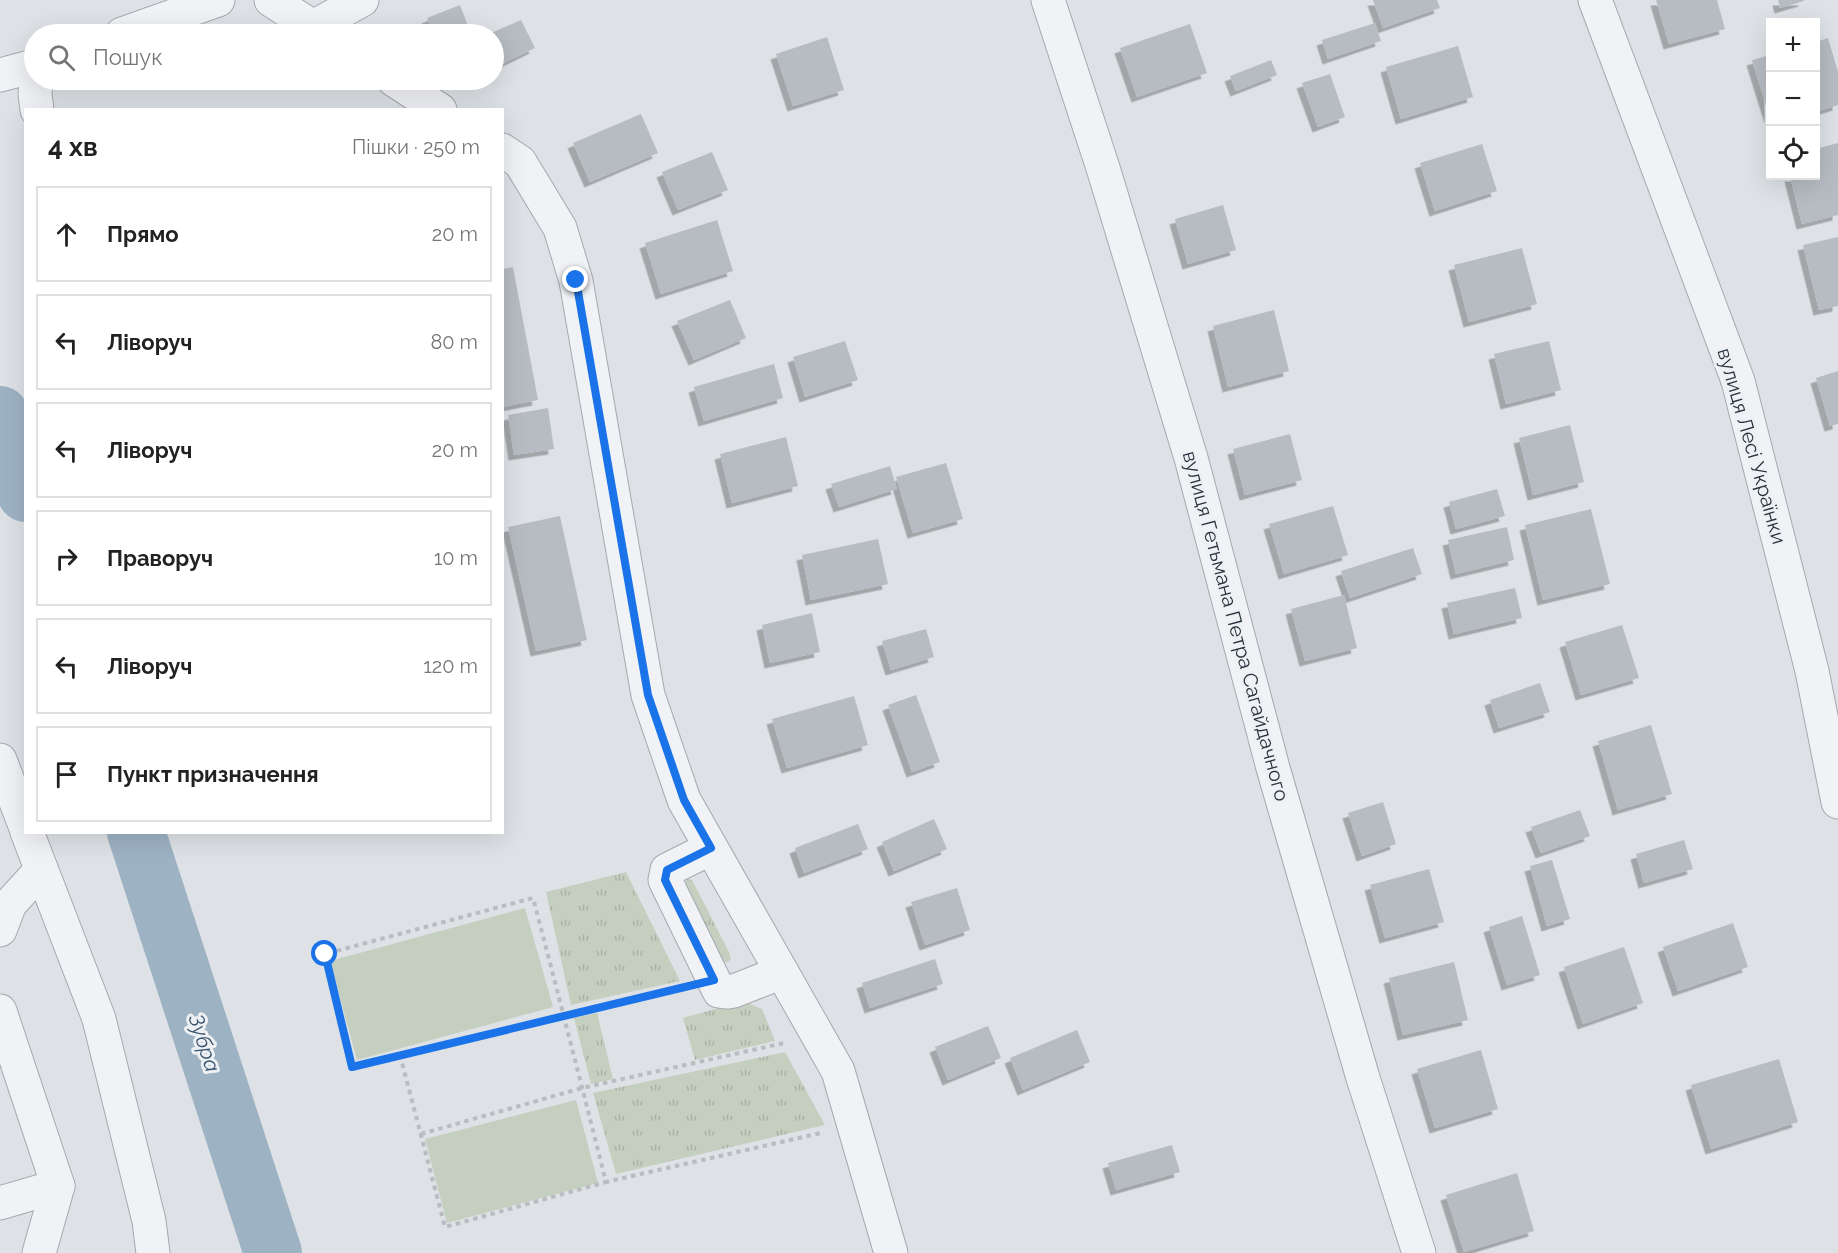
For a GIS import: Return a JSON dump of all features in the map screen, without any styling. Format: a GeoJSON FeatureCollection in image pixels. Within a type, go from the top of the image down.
{"type":"FeatureCollection","features":[{"type":"Feature","properties":{"kind":"street"},"geometry":{"type":"LineString","coordinates":[[150,24],[218,0]]}},
{"type":"Feature","properties":{"kind":"street"},"geometry":{"type":"LineString","coordinates":[[271,0],[307,24]]}},
{"type":"Feature","properties":{"kind":"street"},"geometry":{"type":"LineString","coordinates":[[328,24],[362,0]]}},
{"type":"Feature","properties":{"kind":"street","name":"вулиця Гетьмана Петра Сагайдачного"},"geometry":{"type":"LineString","coordinates":[[1048,0],[1103,168],[1191,458],[1273,768],[1364,1078],[1419,1253]]}},
{"type":"Feature","properties":{"kind":"street","name":"вулиця Лесі Українки"},"geometry":{"type":"LineString","coordinates":[[1595,0],[1738,381],[1812,671],[1838,802]]}},
{"type":"Feature","properties":{"kind":"street"},"geometry":{"type":"LineString","coordinates":[[0,75],[24,69]]}},
{"type":"Feature","properties":{"kind":"street"},"geometry":{"type":"LineString","coordinates":[[35,90],[37,108]]}},
{"type":"Feature","properties":{"kind":"street"},"geometry":{"type":"LineString","coordinates":[[409,90],[437,108]]}},
{"type":"Feature","properties":{"kind":"street"},"geometry":{"type":"LineString","coordinates":[[504,151],[520,162],[560,228],[576,280],[648,695],[684,800],[838,1071],[891,1253]]}},
{"type":"Feature","properties":{"kind":"street"},"geometry":{"type":"LineString","coordinates":[[0,760],[24,823]]}},
{"type":"Feature","properties":{"kind":"street"},"geometry":{"type":"LineString","coordinates":[[28,834],[99,1019],[149,1221],[153,1253]]}},
{"type":"Feature","properties":{"kind":"street"},"geometry":{"type":"LineString","coordinates":[[711,848],[667,870],[665,880],[719,991],[728,992],[782,972]]}},
{"type":"Feature","properties":{"kind":"street"},"geometry":{"type":"LineString","coordinates":[[0,930],[10,904],[41,870]]}},
{"type":"Feature","properties":{"kind":"street"},"geometry":{"type":"LineString","coordinates":[[0,1011],[58,1186],[39,1253]]}},
{"type":"Feature","properties":{"kind":"street"},"geometry":{"type":"LineString","coordinates":[[0,1203],[58,1186]]}},
{"type":"Feature","properties":{"kind":"path"},"geometry":{"type":"LineString","coordinates":[[606,1182],[564,1016],[533,898],[325,954],[352,1067],[400,1055],[564,1016],[714,980]]}},
{"type":"Feature","properties":{"kind":"path"},"geometry":{"type":"LineString","coordinates":[[421,1134],[582,1088],[791,1041]]}},
{"type":"Feature","properties":{"kind":"path"},"geometry":{"type":"LineString","coordinates":[[400,1055],[445,1227],[606,1182],[825,1132]]}},
{"type":"Feature","properties":{"kind":"green space"},"geometry":{"type":"Polygon","coordinates":[[[626,872],[680,981],[571,1005],[546,892],[626,872]]]}},
{"type":"Feature","properties":{"kind":"green space"},"geometry":{"type":"Polygon","coordinates":[[[687,879],[692,880],[729,952],[731,959],[728,962],[720,958],[685,884],[687,879]]]}},
{"type":"Feature","properties":{"kind":"green space"},"geometry":{"type":"Polygon","coordinates":[[[525,908],[553,1007],[357,1060],[330,961],[525,908]]]}},
{"type":"Feature","properties":{"kind":"green space"},"geometry":{"type":"Polygon","coordinates":[[[743,1001],[762,1009],[775,1041],[695,1060],[683,1018],[743,1001]]]}},
{"type":"Feature","properties":{"kind":"green space"},"geometry":{"type":"Polygon","coordinates":[[[597,1013],[613,1079],[591,1084],[574,1018],[597,1013]]]}},
{"type":"Feature","properties":{"kind":"green space"},"geometry":{"type":"Polygon","coordinates":[[[785,1052],[825,1125],[616,1174],[593,1093],[785,1052]]]}},
{"type":"Feature","properties":{"kind":"green space"},"geometry":{"type":"Polygon","coordinates":[[[576,1100],[598,1183],[447,1223],[425,1139],[576,1100]]]}},
{"type":"Feature","properties":{"kind":"building"},"geometry":{"type":"Polygon","coordinates":[[[1373,0],[1437,0],[1440,8],[1383,28],[1373,0]]]}},
{"type":"Feature","properties":{"kind":"building"},"geometry":{"type":"Polygon","coordinates":[[[1656,0],[1717,0],[1725,29],[1669,44],[1656,0]]]}},
{"type":"Feature","properties":{"kind":"building"},"geometry":{"type":"Polygon","coordinates":[[[1778,0],[1804,0],[1804,1],[1780,8],[1778,0]]]}},
{"type":"Feature","properties":{"kind":"building"},"geometry":{"type":"Polygon","coordinates":[[[460,5],[467,24],[430,24],[427,18],[460,5]]]}},
{"type":"Feature","properties":{"kind":"building"},"geometry":{"type":"Polygon","coordinates":[[[521,20],[535,48],[504,63],[504,27],[521,20]]]}},
{"type":"Feature","properties":{"kind":"building"},"geometry":{"type":"Polygon","coordinates":[[[1375,23],[1381,41],[1328,59],[1322,40],[1375,23]]]}},
{"type":"Feature","properties":{"kind":"building"},"geometry":{"type":"Polygon","coordinates":[[[1190,24],[1207,73],[1137,97],[1120,48],[1190,24]]]}},
{"type":"Feature","properties":{"kind":"building"},"geometry":{"type":"Polygon","coordinates":[[[827,37],[844,90],[793,106],[776,54],[827,37]]]}},
{"type":"Feature","properties":{"kind":"building"},"geometry":{"type":"Polygon","coordinates":[[[1828,38],[1838,72],[1838,105],[1820,111],[1820,72],[1820,41],[1828,38]]]}},
{"type":"Feature","properties":{"kind":"building"},"geometry":{"type":"Polygon","coordinates":[[[1458,46],[1473,97],[1401,119],[1386,67],[1458,46]]]}},
{"type":"Feature","properties":{"kind":"building"},"geometry":{"type":"Polygon","coordinates":[[[1766,56],[1766,105],[1752,60],[1766,56]]]}},
{"type":"Feature","properties":{"kind":"building"},"geometry":{"type":"Polygon","coordinates":[[[1271,60],[1277,75],[1236,91],[1230,76],[1271,60]]]}},
{"type":"Feature","properties":{"kind":"building"},"geometry":{"type":"Polygon","coordinates":[[[1330,74],[1345,117],[1318,127],[1302,83],[1330,74]]]}},
{"type":"Feature","properties":{"kind":"building"},"geometry":{"type":"Polygon","coordinates":[[[641,114],[658,153],[590,182],[573,143],[641,114]]]}},
{"type":"Feature","properties":{"kind":"building"},"geometry":{"type":"Polygon","coordinates":[[[1838,143],[1838,215],[1802,224],[1791,180],[1820,180],[1820,148],[1838,143]]]}},
{"type":"Feature","properties":{"kind":"building"},"geometry":{"type":"Polygon","coordinates":[[[1482,144],[1497,191],[1435,211],[1420,163],[1482,144]]]}},
{"type":"Feature","properties":{"kind":"building"},"geometry":{"type":"Polygon","coordinates":[[[712,152],[728,190],[678,210],[662,172],[712,152]]]}},
{"type":"Feature","properties":{"kind":"building"},"geometry":{"type":"Polygon","coordinates":[[[1223,205],[1236,250],[1188,264],[1175,219],[1223,205]]]}},
{"type":"Feature","properties":{"kind":"building"},"geometry":{"type":"Polygon","coordinates":[[[717,220],[733,271],[661,294],[645,243],[717,220]]]}},
{"type":"Feature","properties":{"kind":"building"},"geometry":{"type":"Polygon","coordinates":[[[1838,237],[1838,306],[1819,310],[1803,245],[1838,237]]]}},
{"type":"Feature","properties":{"kind":"building"},"geometry":{"type":"Polygon","coordinates":[[[1522,248],[1537,304],[1469,322],[1454,265],[1522,248]]]}},
{"type":"Feature","properties":{"kind":"building"},"geometry":{"type":"Polygon","coordinates":[[[513,267],[538,400],[504,407],[504,269],[513,267]]]}},
{"type":"Feature","properties":{"kind":"building"},"geometry":{"type":"Polygon","coordinates":[[[730,300],[746,338],[694,360],[677,321],[730,300]]]}},
{"type":"Feature","properties":{"kind":"building"},"geometry":{"type":"Polygon","coordinates":[[[1274,310],[1289,371],[1228,387],[1213,326],[1274,310]]]}},
{"type":"Feature","properties":{"kind":"building"},"geometry":{"type":"Polygon","coordinates":[[[845,341],[858,380],[805,397],[793,357],[845,341]]]}},
{"type":"Feature","properties":{"kind":"building"},"geometry":{"type":"Polygon","coordinates":[[[1549,341],[1561,390],[1506,404],[1494,354],[1549,341]]]}},
{"type":"Feature","properties":{"kind":"building"},"geometry":{"type":"Polygon","coordinates":[[[774,364],[783,398],[704,421],[694,387],[774,364]]]}},
{"type":"Feature","properties":{"kind":"building"},"geometry":{"type":"Polygon","coordinates":[[[1838,371],[1838,424],[1830,426],[1816,378],[1838,371]]]}},
{"type":"Feature","properties":{"kind":"building"},"geometry":{"type":"Polygon","coordinates":[[[548,408],[554,449],[514,455],[508,415],[548,408]]]}},
{"type":"Feature","properties":{"kind":"building"},"geometry":{"type":"Polygon","coordinates":[[[1570,425],[1584,482],[1533,495],[1519,438],[1570,425]]]}},
{"type":"Feature","properties":{"kind":"building"},"geometry":{"type":"Polygon","coordinates":[[[1290,434],[1302,480],[1245,495],[1233,449],[1290,434]]]}},
{"type":"Feature","properties":{"kind":"building"},"geometry":{"type":"Polygon","coordinates":[[[786,437],[798,486],[732,503],[720,454],[786,437]]]}},
{"type":"Feature","properties":{"kind":"building"},"geometry":{"type":"Polygon","coordinates":[[[946,463],[963,519],[913,533],[896,477],[946,463]]]}},
{"type":"Feature","properties":{"kind":"building"},"geometry":{"type":"Polygon","coordinates":[[[890,466],[897,489],[839,507],[831,484],[890,466]]]}},
{"type":"Feature","properties":{"kind":"building"},"geometry":{"type":"Polygon","coordinates":[[[1497,489],[1505,516],[1456,529],[1449,502],[1497,489]]]}},
{"type":"Feature","properties":{"kind":"building"},"geometry":{"type":"Polygon","coordinates":[[[1333,506],[1348,555],[1284,574],[1269,524],[1333,506]]]}},
{"type":"Feature","properties":{"kind":"building"},"geometry":{"type":"Polygon","coordinates":[[[1591,509],[1610,584],[1543,600],[1525,525],[1591,509]]]}},
{"type":"Feature","properties":{"kind":"building"},"geometry":{"type":"Polygon","coordinates":[[[560,516],[587,640],[536,651],[508,527],[560,516]]]}},
{"type":"Feature","properties":{"kind":"building"},"geometry":{"type":"Polygon","coordinates":[[[1507,527],[1514,560],[1456,574],[1448,540],[1507,527]]]}},
{"type":"Feature","properties":{"kind":"building"},"geometry":{"type":"Polygon","coordinates":[[[878,539],[888,584],[811,600],[802,555],[878,539]]]}},
{"type":"Feature","properties":{"kind":"building"},"geometry":{"type":"Polygon","coordinates":[[[1413,548],[1422,574],[1350,598],[1341,571],[1413,548]]]}},
{"type":"Feature","properties":{"kind":"building"},"geometry":{"type":"Polygon","coordinates":[[[1515,588],[1522,618],[1454,634],[1447,603],[1515,588]]]}},
{"type":"Feature","properties":{"kind":"building"},"geometry":{"type":"Polygon","coordinates":[[[1344,595],[1357,648],[1305,661],[1291,609],[1344,595]]]}},
{"type":"Feature","properties":{"kind":"building"},"geometry":{"type":"Polygon","coordinates":[[[812,613],[820,652],[770,663],[762,625],[812,613]]]}},
{"type":"Feature","properties":{"kind":"building"},"geometry":{"type":"Polygon","coordinates":[[[1622,625],[1639,678],[1581,695],[1565,642],[1622,625]]]}},
{"type":"Feature","properties":{"kind":"building"},"geometry":{"type":"Polygon","coordinates":[[[926,629],[934,657],[891,670],[882,641],[926,629]]]}},
{"type":"Feature","properties":{"kind":"building"},"geometry":{"type":"Polygon","coordinates":[[[1540,683],[1550,712],[1499,728],[1490,700],[1540,683]]]}},
{"type":"Feature","properties":{"kind":"building"},"geometry":{"type":"Polygon","coordinates":[[[916,695],[940,762],[912,772],[888,705],[916,695]]]}},
{"type":"Feature","properties":{"kind":"building"},"geometry":{"type":"Polygon","coordinates":[[[854,696],[868,745],[787,768],[772,719],[854,696]]]}},
{"type":"Feature","properties":{"kind":"building"},"geometry":{"type":"Polygon","coordinates":[[[1651,725],[1672,794],[1618,810],[1598,741],[1651,725]]]}},
{"type":"Feature","properties":{"kind":"building"},"geometry":{"type":"Polygon","coordinates":[[[1383,802],[1396,844],[1362,856],[1348,813],[1383,802]]]}},
{"type":"Feature","properties":{"kind":"building"},"geometry":{"type":"Polygon","coordinates":[[[1580,810],[1590,836],[1541,853],[1531,827],[1580,810]]]}},
{"type":"Feature","properties":{"kind":"building"},"geometry":{"type":"Polygon","coordinates":[[[934,819],[947,849],[894,871],[882,842],[934,819]]]}},
{"type":"Feature","properties":{"kind":"building"},"geometry":{"type":"Polygon","coordinates":[[[858,824],[868,849],[804,873],[795,848],[858,824]]]}},
{"type":"Feature","properties":{"kind":"building"},"geometry":{"type":"Polygon","coordinates":[[[1684,840],[1693,869],[1644,883],[1636,854],[1684,840]]]}},
{"type":"Feature","properties":{"kind":"building"},"geometry":{"type":"Polygon","coordinates":[[[1552,860],[1570,919],[1547,926],[1530,866],[1552,860]]]}},
{"type":"Feature","properties":{"kind":"building"},"geometry":{"type":"Polygon","coordinates":[[[1429,869],[1444,922],[1385,938],[1370,885],[1429,869]]]}},
{"type":"Feature","properties":{"kind":"building"},"geometry":{"type":"Polygon","coordinates":[[[957,888],[970,930],[925,945],[911,902],[957,888]]]}},
{"type":"Feature","properties":{"kind":"building"},"geometry":{"type":"Polygon","coordinates":[[[1522,916],[1540,975],[1507,985],[1489,927],[1522,916]]]}},
{"type":"Feature","properties":{"kind":"building"},"geometry":{"type":"Polygon","coordinates":[[[1733,923],[1748,967],[1678,991],[1663,947],[1733,923]]]}},
{"type":"Feature","properties":{"kind":"building"},"geometry":{"type":"Polygon","coordinates":[[[1624,947],[1643,1003],[1583,1024],[1564,967],[1624,947]]]}},
{"type":"Feature","properties":{"kind":"building"},"geometry":{"type":"Polygon","coordinates":[[[935,959],[943,984],[870,1008],[862,983],[935,959]]]}},
{"type":"Feature","properties":{"kind":"building"},"geometry":{"type":"Polygon","coordinates":[[[1454,962],[1468,1020],[1403,1035],[1389,978],[1454,962]]]}},
{"type":"Feature","properties":{"kind":"building"},"geometry":{"type":"Polygon","coordinates":[[[988,1026],[1001,1058],[948,1080],[935,1047],[988,1026]]]}},
{"type":"Feature","properties":{"kind":"building"},"geometry":{"type":"Polygon","coordinates":[[[1077,1030],[1090,1062],[1023,1090],[1010,1058],[1077,1030]]]}},
{"type":"Feature","properties":{"kind":"building"},"geometry":{"type":"Polygon","coordinates":[[[1481,1050],[1498,1109],[1435,1128],[1417,1069],[1481,1050]]]}},
{"type":"Feature","properties":{"kind":"building"},"geometry":{"type":"Polygon","coordinates":[[[1779,1059],[1798,1122],[1711,1149],[1691,1085],[1779,1059]]]}},
{"type":"Feature","properties":{"kind":"building"},"geometry":{"type":"Polygon","coordinates":[[[1172,1145],[1180,1172],[1116,1190],[1108,1163],[1172,1145]]]}},
{"type":"Feature","properties":{"kind":"building"},"geometry":{"type":"Polygon","coordinates":[[[1517,1173],[1534,1231],[1464,1252],[1446,1195],[1517,1173]]]}},
{"type":"Feature","properties":{"kind":"waterway","name":"Зубра"},"geometry":{"type":"LineString","coordinates":[[0,415],[24,487]]}},
{"type":"Feature","properties":{"kind":"waterway","name":"Зубра"},"geometry":{"type":"LineString","coordinates":[[137,834],[273,1253]]}},
{"type":"Feature","properties":{"kind":"route"},"geometry":{"type":"LineString","coordinates":[[325,954],[352,1067],[714,980],[665,880],[667,870],[711,848],[684,800],[648,695],[576,280]]}}]}
